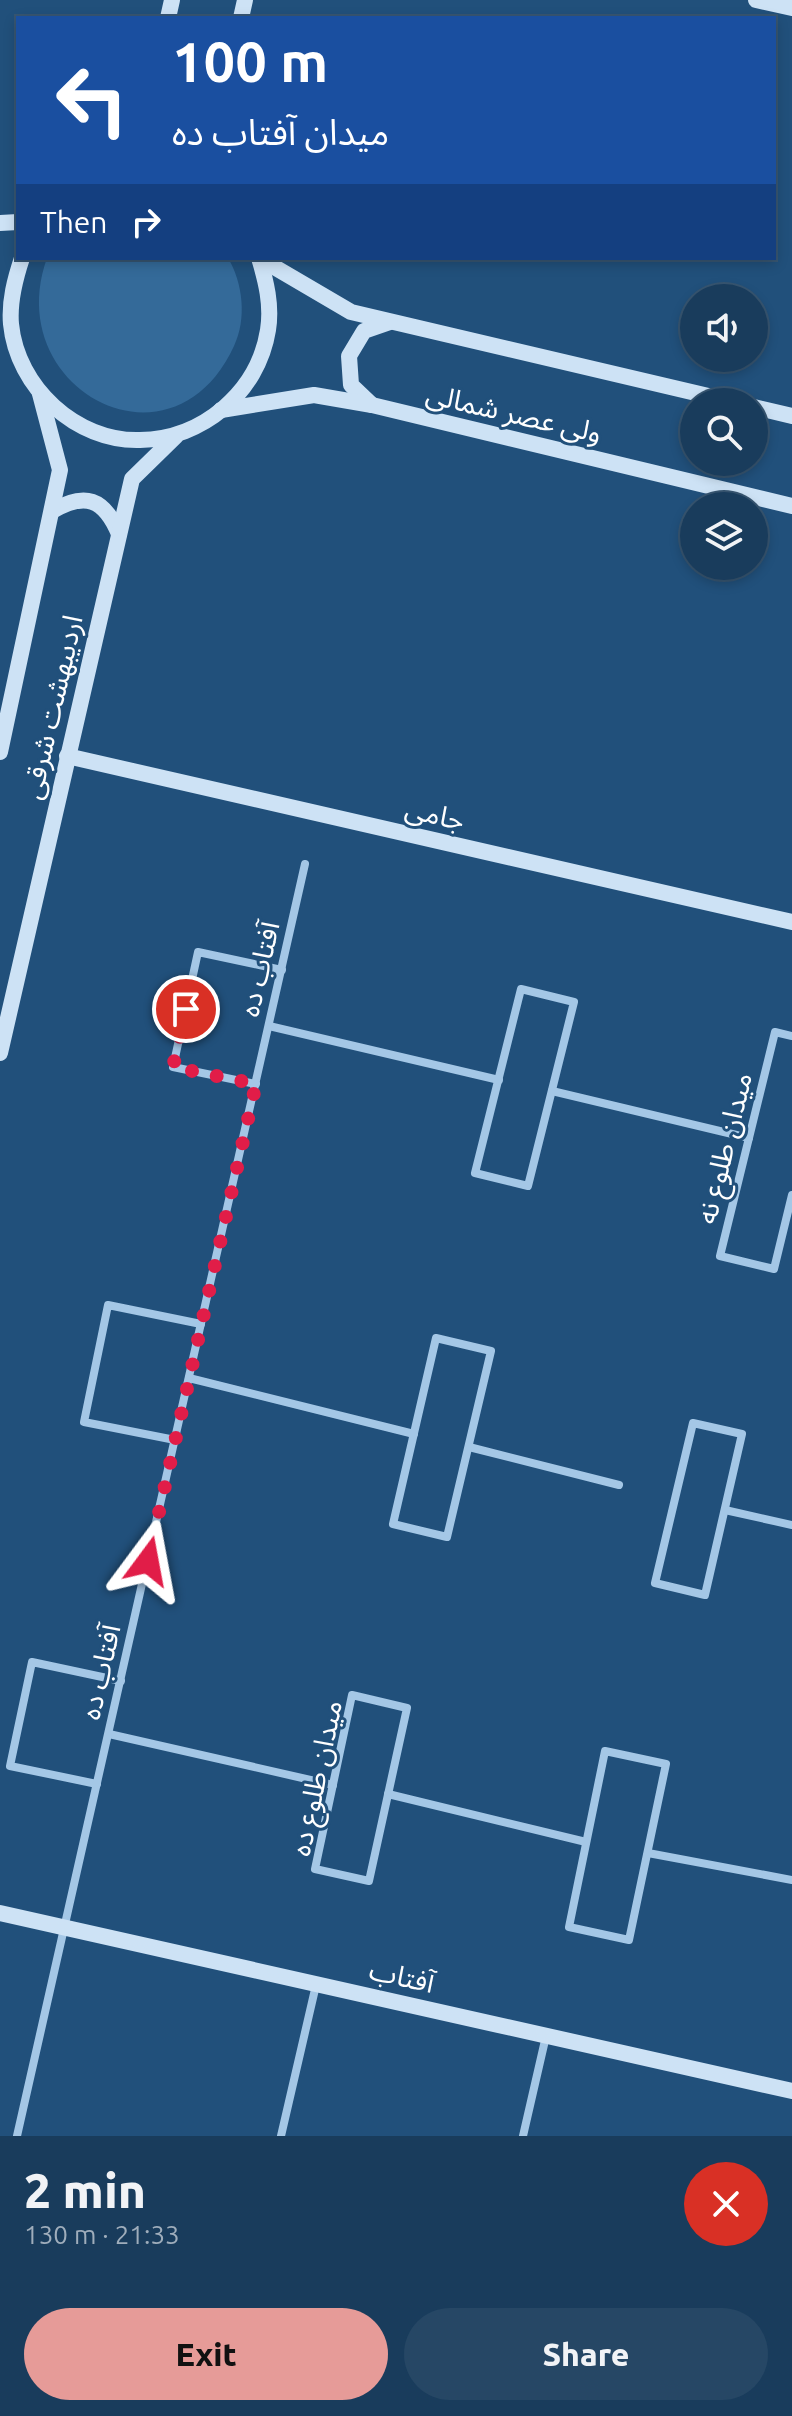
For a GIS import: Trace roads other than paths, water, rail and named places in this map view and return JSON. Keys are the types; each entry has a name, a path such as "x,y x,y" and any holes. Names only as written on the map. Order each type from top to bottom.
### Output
{"main road":[{"path":"756,0 792,8"},
{"path":"21,260 13,285 8,339 39,393 67,418 101,435 138,441 176,436 210,420 239,395 258,365 268,330 269,294 260,260"},
{"path":"262,260 351,312 680,389"},
{"path":"372,405 351,385 349,356 364,331 392,322"},
{"name":"اردیبهشت شرقی","path":"1,744 60,470 39,393"},
{"name":"ولی عصر شمالی","path":"221,410 314,395 372,405 792,506"},
{"path":"768,410 792,416"},
{"name":"اردیبهشت شرقی","path":"0,1053 132,479 176,436"},
{"path":"52,511 71,500 93,501 111,514 119,534"},
{"name":"جامی","path":"67,756 792,922"},
{"name":"آفتاب","path":"0,1913 792,2091"}],"street":[{"name":"آفتاب ده","path":"17,2136 305,864"},
{"path":"256,1084 173,1067 198,952 282,970"},
{"path":"521,989 574,1002 552,1091 528,1186 475,1173 521,989"},
{"path":"269,1026 499,1080"},
{"name":"میدان طلوع نه","path":"792,1036 775,1032 720,1256 774,1269 792,1195"},
{"path":"552,1091 749,1138"},
{"path":"175,1440 84,1422 108,1305 201,1324"},
{"path":"436,1338 491,1351 469,1447 447,1537 393,1524 436,1338"},
{"path":"189,1378 414,1434"},
{"path":"693,1423 742,1434 725,1510 705,1595 655,1583 693,1423"},
{"path":"469,1447 619,1485"},
{"path":"725,1510 792,1525"},
{"path":"97,1784 10,1766 32,1662 121,1681"},
{"name":"میدان طلوع ده","path":"352,1695 407,1708 388,1794 369,1881 315,1869 352,1695"},
{"path":"109,1734 333,1785"},
{"path":"605,1751 666,1764 648,1853 629,1940 569,1927 605,1751"},
{"path":"388,1794 586,1842"},
{"path":"648,1853 792,1880"},
{"path":"281,2136 316,1984"},
{"path":"523,2136 546,2035"}]}
